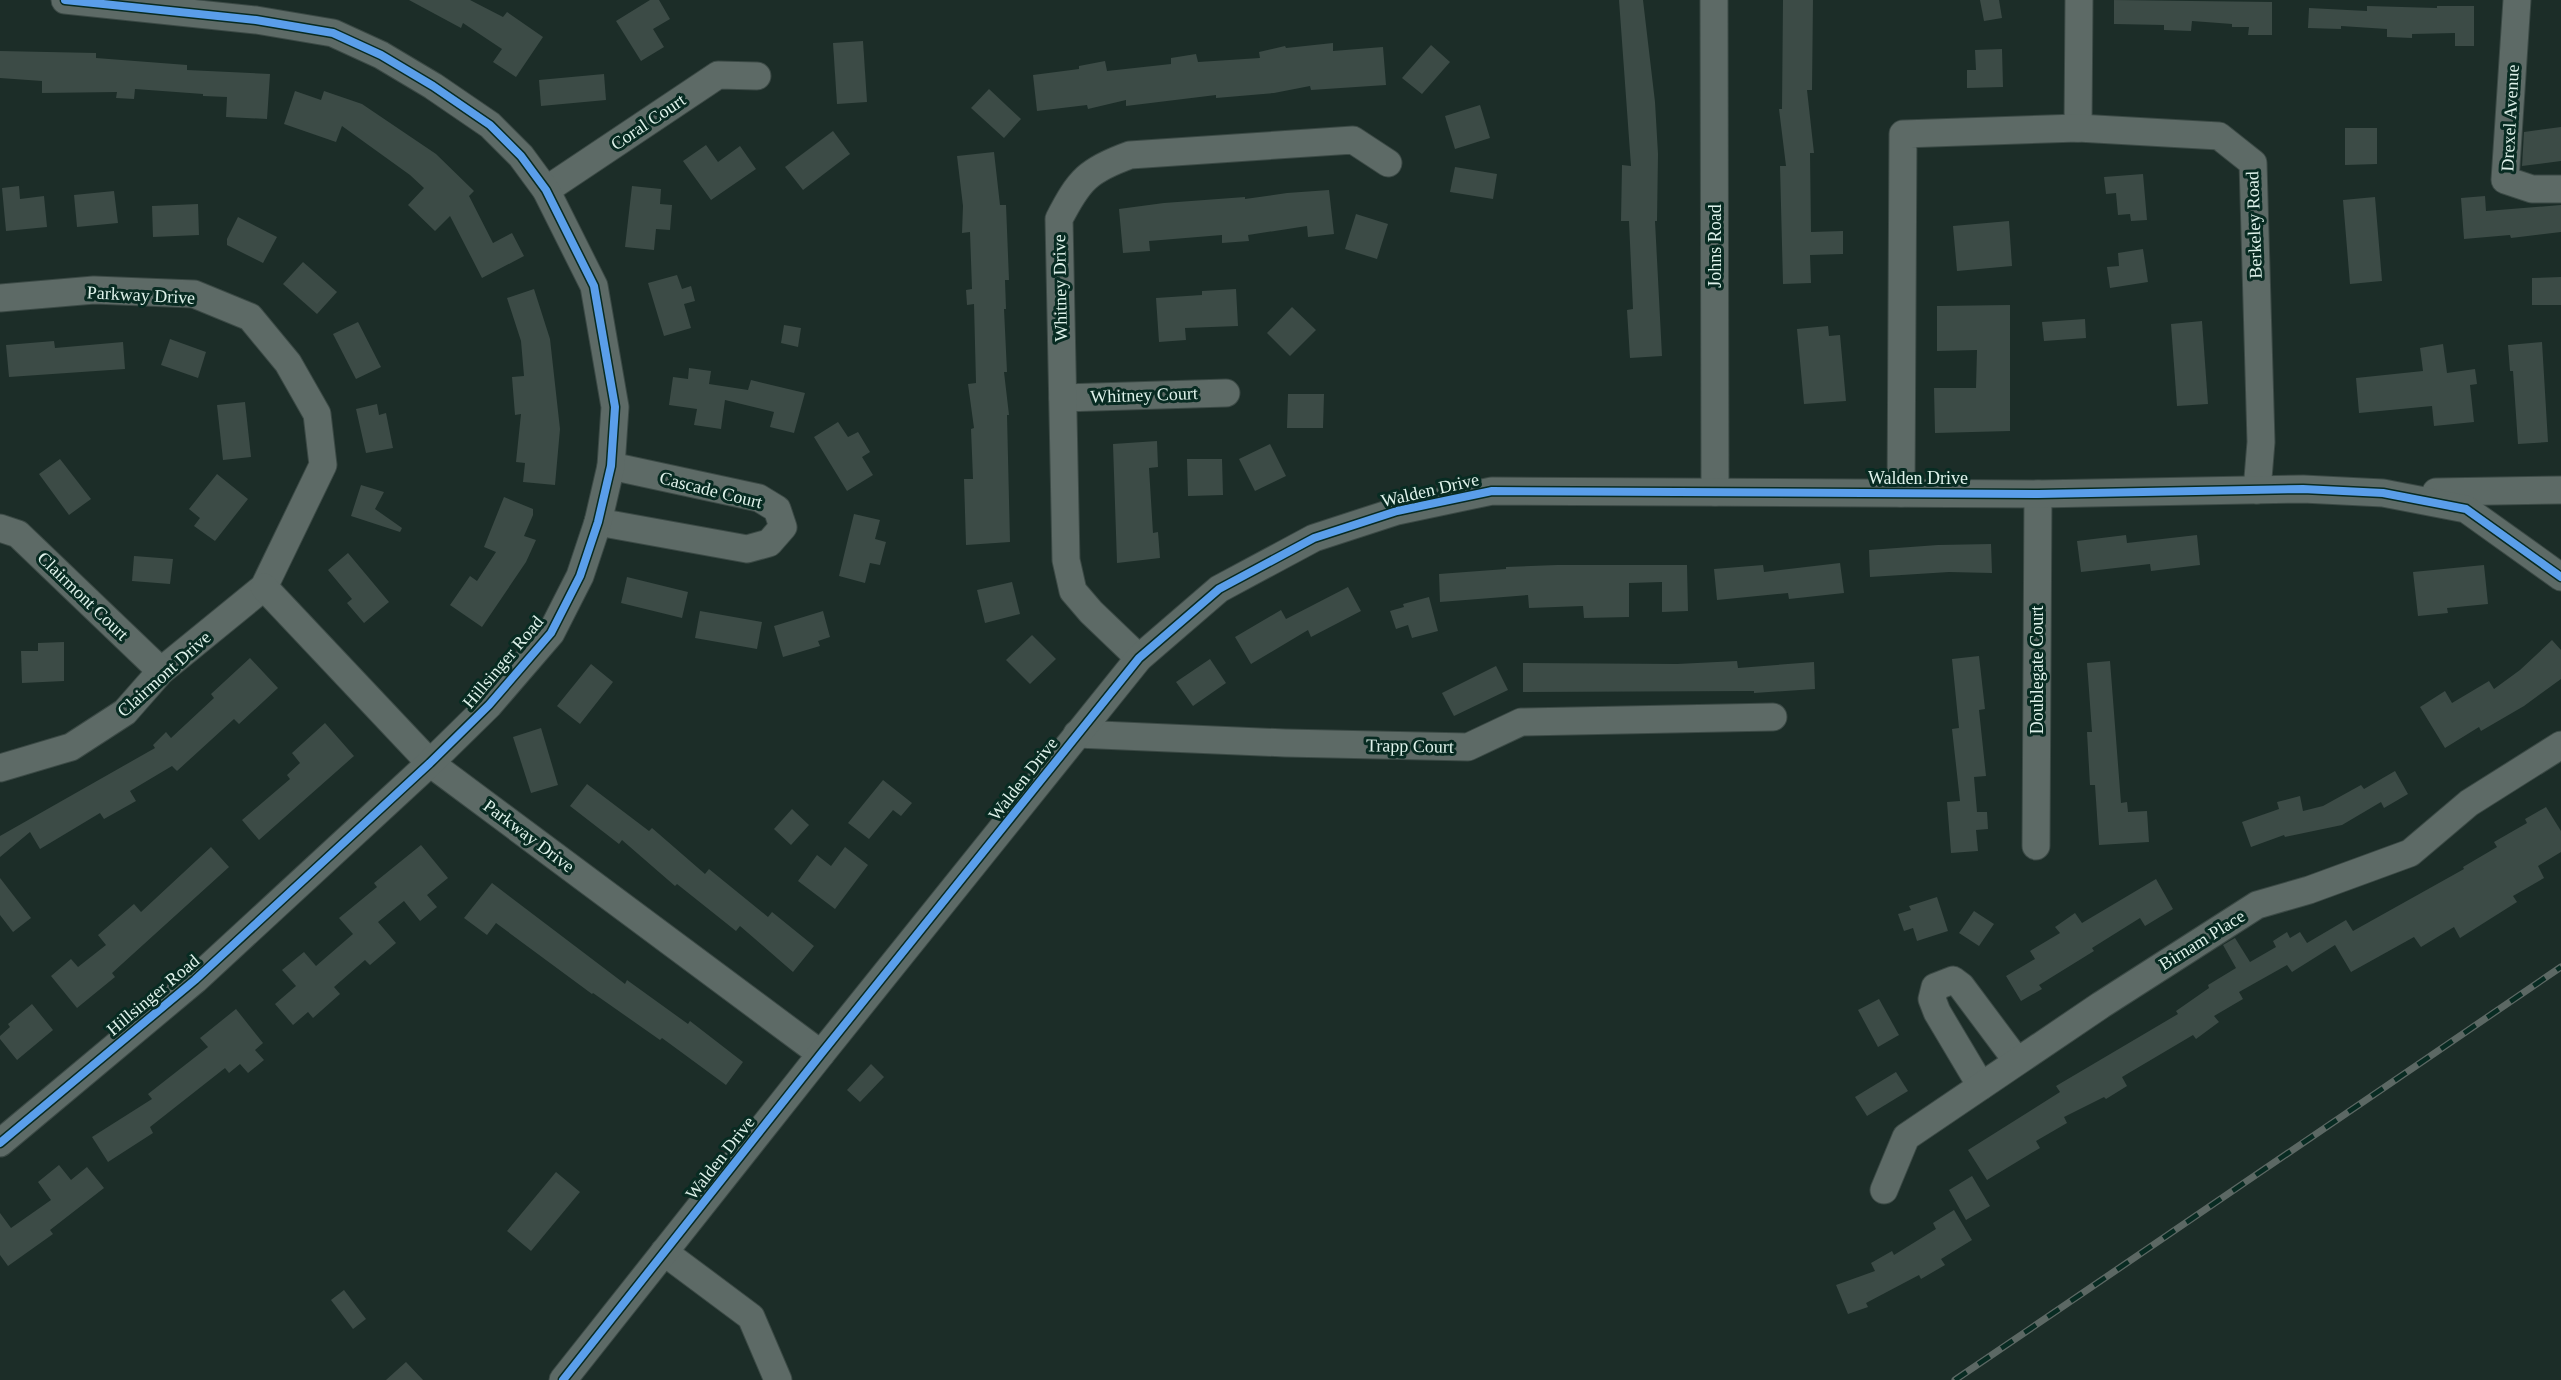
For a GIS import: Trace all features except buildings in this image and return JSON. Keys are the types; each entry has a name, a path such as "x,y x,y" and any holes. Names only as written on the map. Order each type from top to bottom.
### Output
{"street":[{"name":"Hillsinger Road","path":"0,1143 195,980 489,705 551,633 580,576 598,522 611,466 615,407 594,286 546,190 520,156 490,125 433,86 381,55 333,33 256,20 65,0"},
{"name":"Johns Road","path":"1714,0 1715,492"},
{"path":"1901,493 1903,134 2078,128 2079,0"},
{"name":"Drexel Avenue","path":"2517,0 2505,180 2532,189 2561,189"},
{"name":"Coral Court","path":"546,190 718,75 757,76"},
{"name":"Berkeley Road","path":"2078,128 2219,136 2253,163 2261,442 2258,490"},
{"name":"Whitney Drive","path":"1139,658 1091,612 1073,591 1066,560 1059,219 1075,188 1102,165 1130,155 1353,140 1388,163"},
{"name":"Parkway Drive","path":"0,298 94,290 194,294 249,317 288,363 317,414 323,465 291,534"},
{"name":"Whitney Court","path":"1063,398 1226,393"},
{"name":"Cascade Court","path":"598,522 747,549 770,543 783,527 777,509 759,498 611,466"},
{"name":"Walden Drive","path":"563,1380 1139,658 1218,590 1314,538 1397,511 1492,491 2038,494 2303,489 2383,493 2561,490"},
{"name":"Walden Drive","path":"2383,493 2466,509 2561,577"},
{"name":"Doublegate Court","path":"2036,846 2038,494"},
{"name":"Clairmont Court","path":"0,528 18,534 162,671"},
{"name":"Clairmont Drive","path":"0,768 71,747 125,712 162,671 264,587 291,534"},
{"name":"Parkway Drive","path":"264,587 430,762 821,1054"},
{"name":"Trapp Court","path":"1077,734 1285,743 1468,747 1521,722 1773,717"},
{"name":"Birnam Place","path":"1884,1190 1906,1137 2202,938 2257,905 2309,890 2410,853 2469,803 2561,745"},
{"path":"1981,1086 1937,1012 1932,999 1935,987 1953,980 1961,986 2017,1061"},
{"path":"664,1252 751,1317 778,1380"}],"railway":[{"path":"1955,1380 2561,967"}],"cycle path":[{"path":"0,1143 195,980 430,763 489,705 551,633 580,576 598,522 611,466 615,407 594,286 546,190 521,156 490,125 433,86 381,55 333,33 256,20 65,0"},
{"path":"563,1380 1139,658 1219,589 1314,538 1397,511 1492,491 2038,494 2303,489 2383,493 2466,509 2561,577"}]}
